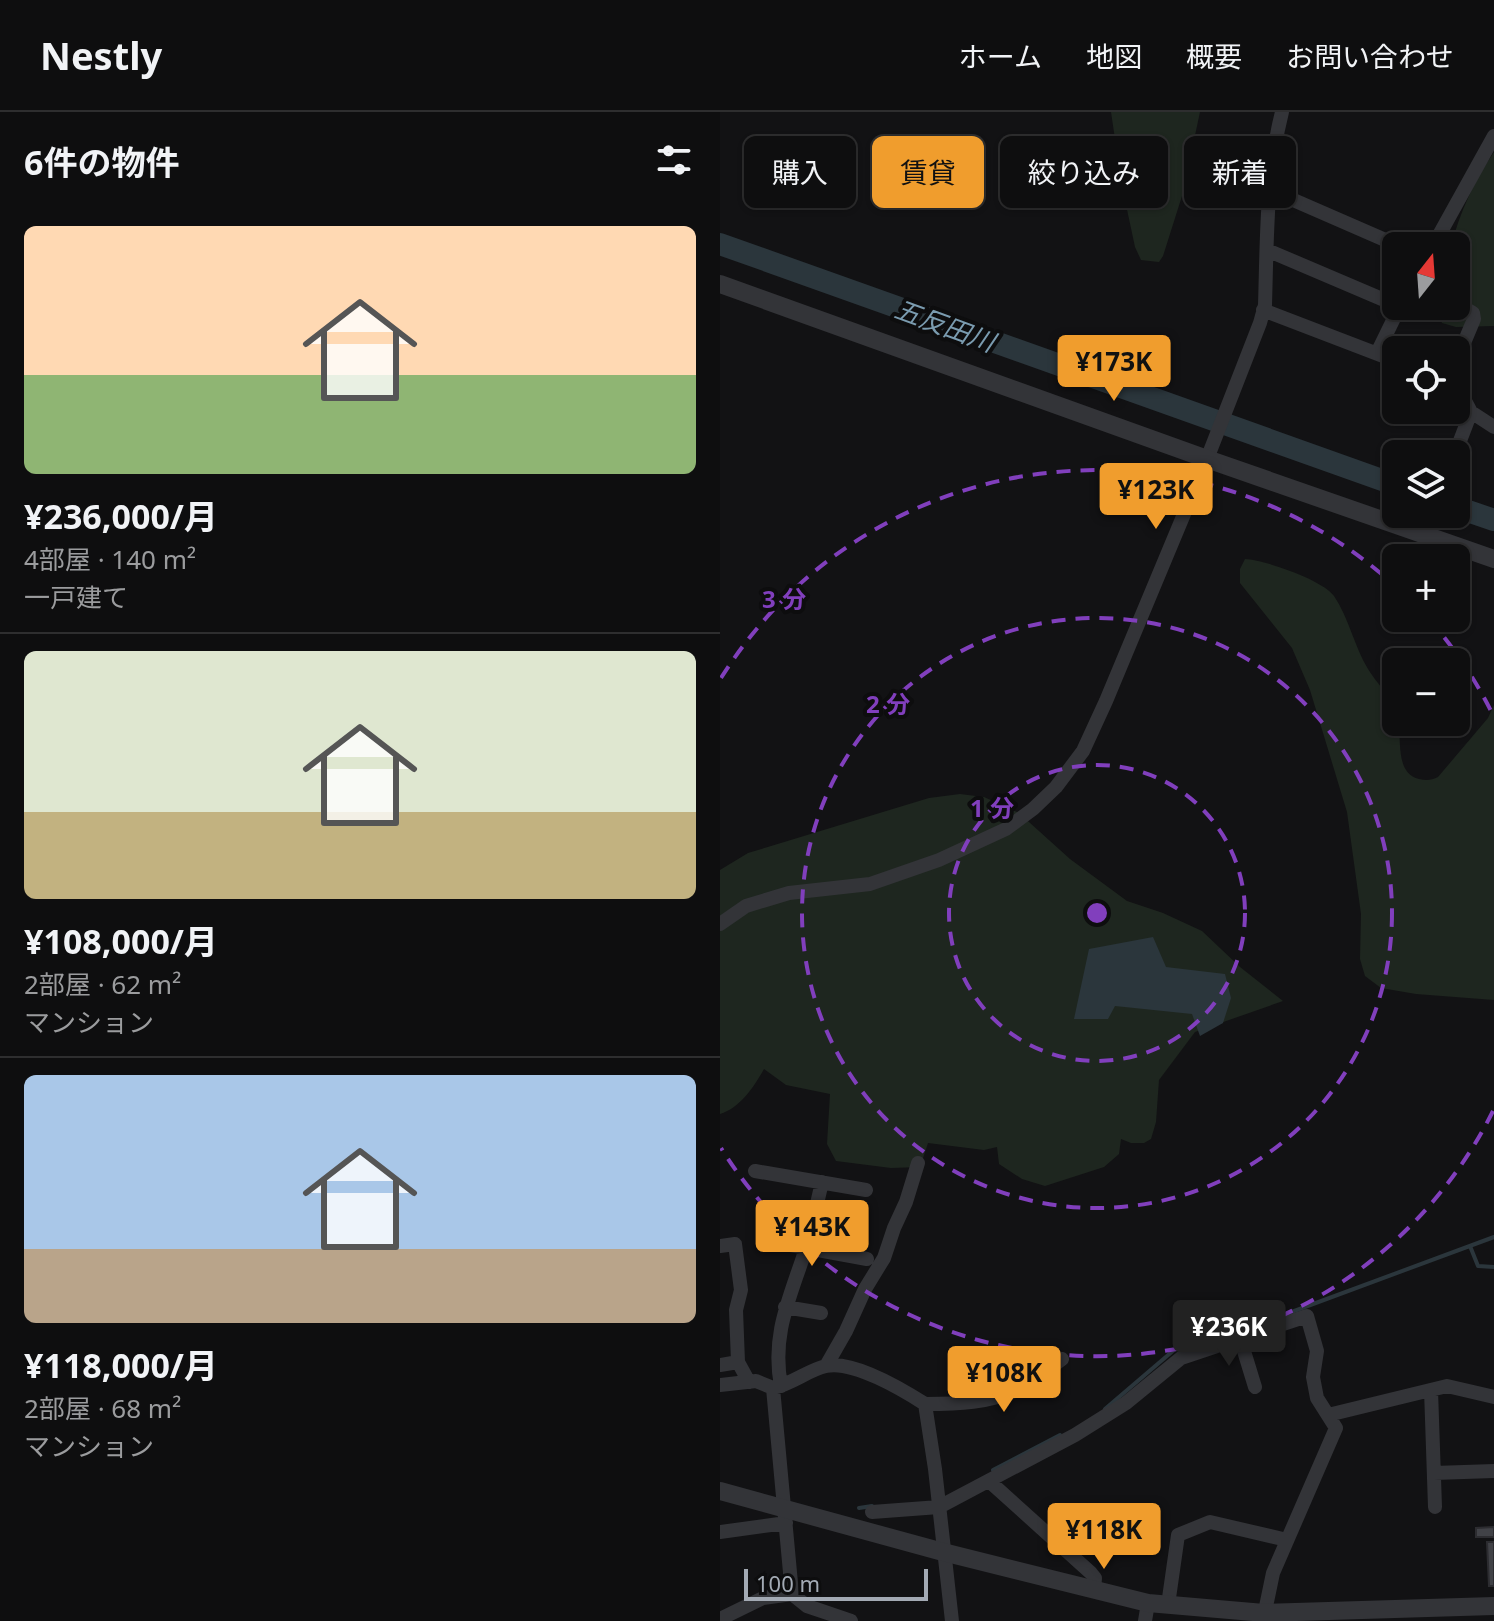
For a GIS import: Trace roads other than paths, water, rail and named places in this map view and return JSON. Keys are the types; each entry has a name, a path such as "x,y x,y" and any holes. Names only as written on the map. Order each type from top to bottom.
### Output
{"street":[{"path":"1276,136 1282,112"},
{"path":"1441,232 1494,136"},
{"path":"1296,201 1382,239"},
{"path":"720,924 746,906 789,893 870,884 939,860 1006,829 1056,787 1083,751 1106,701 1254,341 1263,310 1268,208"},
{"path":"1267,250 1382,299"},
{"path":"720,284 1494,559"},
{"path":"1263,310 1382,355"},
{"path":"1467,336 1474,319 1470,311"},
{"path":"1377,353 1392,320"},
{"path":"1460,440 1471,412 1494,427"},
{"path":"1423,534 1425,528"},
{"path":"826,1366 884,1258 918,1163"},
{"path":"755,1171 866,1190"},
{"path":"792,1594 777,1387 780,1333 822,1182"},
{"path":"763,1240 867,1259"},
{"path":"720,1246 735,1244 741,1290 736,1310 738,1362 749,1382"},
{"path":"720,1302 738,1301"},
{"path":"785,1307 821,1313"},
{"path":"872,1512 938,1501 989,1481 1075,1435 1126,1403 1181,1358 1307,1316 1317,1351 1313,1377 1317,1398 1336,1428 1273,1573 1263,1617"},
{"path":"1240,1338 1255,1387"},
{"path":"720,1385 756,1381 777,1387 826,1366 848,1367 888,1383 925,1404 965,1404 1021,1388 1062,1359"},
{"path":"720,1365 738,1362"},
{"path":"1328,1415 1447,1386 1494,1397"},
{"path":"1431,1390 1435,1507"},
{"path":"925,1404 952,1621"},
{"path":"1434,1473 1494,1471"},
{"path":"989,1481 1091,1573 1095,1578 1094,1590"},
{"path":"720,1491 786,1516 1094,1590 1147,1612 1168,1605 1263,1617 1494,1606"},
{"path":"720,1532 786,1516"},
{"path":"1168,1605 1178,1535 1210,1522 1287,1540"},
{"path":"720,1619 763,1598 792,1594 807,1606 851,1621"},
{"path":"802,1621 807,1606"}],"waterway":[{"name":"五反田川","path":"720,244 1382,480"},
{"name":"五反田川","path":"1470,512 1494,520"},
{"path":"1105,1409 1174,1350 1278,1317 1494,1237"},
{"path":"1470,1246 1478,1266 1494,1267"},
{"path":"993,1470 1060,1435"},
{"path":"859,1508 872,1506"}]}
